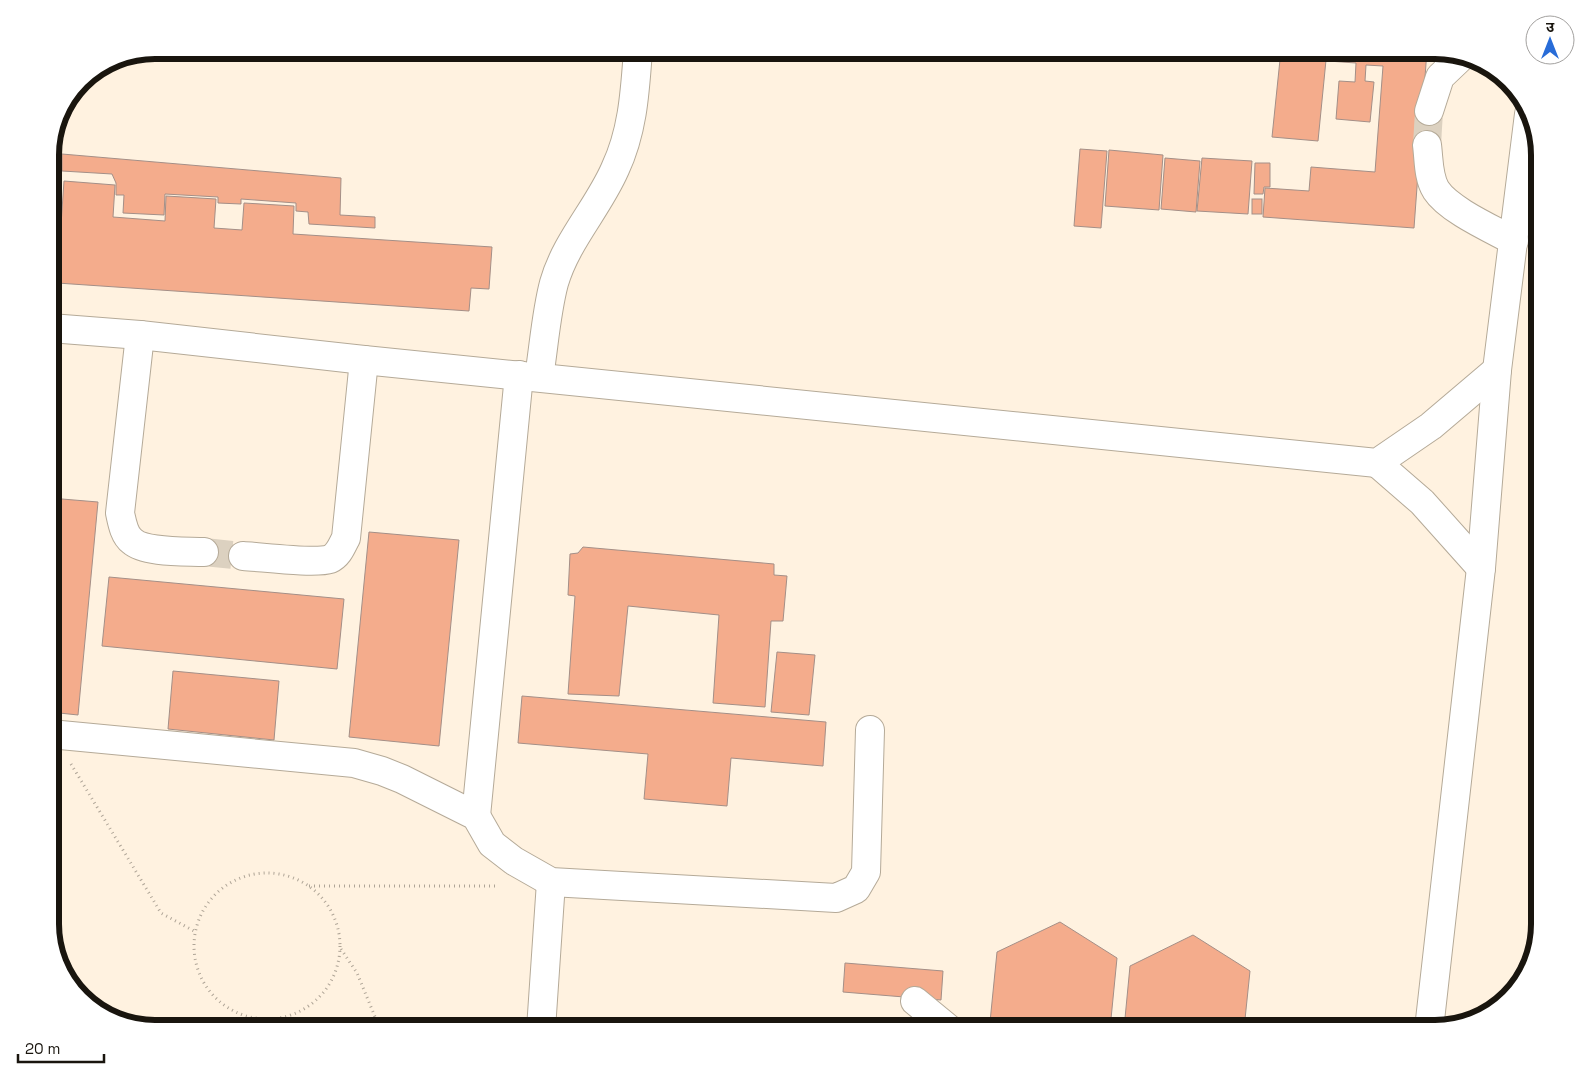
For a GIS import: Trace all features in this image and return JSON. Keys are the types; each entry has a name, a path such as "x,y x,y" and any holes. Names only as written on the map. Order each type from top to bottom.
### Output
{"street":[{"path":"476,816 529,376 554,283 565,256 615,170 627,140 634,107 637,59"},
{"path":"1429,112 1440,77 1456,62"},
{"path":"1430,1020 1481,568 1497,370 1527,128"},
{"path":"1427,145 1430,173 1436,191 1458,211 1514,240"},
{"path":"59,330 140,335 364,360 1377,463 1422,502 1481,568"},
{"path":"140,335 120,513 123,527 131,541 144,548 204,552"},
{"path":"243,556 318,561 331,558 339,551 346,538 364,360"},
{"path":"1377,463 1431,426 1497,370"},
{"path":"59,735 354,762 402,779 476,816 492,844 514,861 551,882 836,898 856,889 866,872 870,730"},
{"path":"542,1020 551,882"},
{"path":"916,1001 938,1020"}],"path":[{"path":"59,745 161,913 194,931"},
{"path":"275,873 293,877 308,886 322,898 332,913 338,930 340,949 338,966 330,983 319,998 291,1016 258,1019 226,1007 213,996 203,983 196,966 193,949 194,931 210,899 224,887 239,878 257,874 275,873"},
{"path":"308,886 500,886"},
{"path":"340,949 358,973 376,1020"}],"building":[{"path":"1280,59 1326,59 1318,141 1272,137"},
{"path":"1328,59 1426,59 1414,228 1263,217 1265,188 1309,191 1311,167 1375,172 1383,66 1366,65 1365,81 1374,82 1370,122 1336,119 1339,81 1355,82 1356,63 1328,61"},
{"path":"1080,149 1107,151 1101,228 1074,226"},
{"path":"1109,150 1163,155 1159,210 1105,206"},
{"path":"62,154 341,178 340,215 375,217 375,228 309,224 308,212 296,211 296,203 241,199 241,204 218,203 218,197 165,194 164,215 123,213 124,195 116,195 116,183 112,174 62,171"},
{"path":"1165,158 1200,161 1196,212 1161,209"},
{"path":"1202,158 1252,161 1248,214 1197,211"},
{"path":"1255,163 1270,163 1270,187 1264,187 1263,194 1254,194"},
{"path":"64,181 115,185 113,217 165,221 166,196 216,199 214,228 242,230 244,203 294,206 293,234 492,247 489,289 471,288 469,311 59,283"},
{"path":"1252,199 1262,199 1262,214 1252,214"},
{"path":"59,499 98,502 78,715 59,713"},
{"path":"369,532 459,540 439,746 349,737"},
{"path":"583,547 774,564 774,575 787,576 783,621 771,621 765,707 713,703 719,615 628,606 619,696 568,694 575,596 568,595 570,554 578,553"},
{"path":"109,577 344,599 337,669 102,646"},
{"path":"777,652 815,655 809,715 771,712"},
{"path":"173,671 279,681 274,740 168,729"},
{"path":"522,696 826,722 823,766 731,758 727,806 644,799 648,754 518,743"},
{"path":"1060,922 1117,958 1111,1020 990,1020 997,952"},
{"path":"1193,935 1250,971 1245,1020 1125,1020 1130,966"},
{"path":"845,963 943,971 941,1000 843,992"}],"tunnel":[{"path":"1427,145 1429,111"},
{"path":"204,552 243,556"}]}
